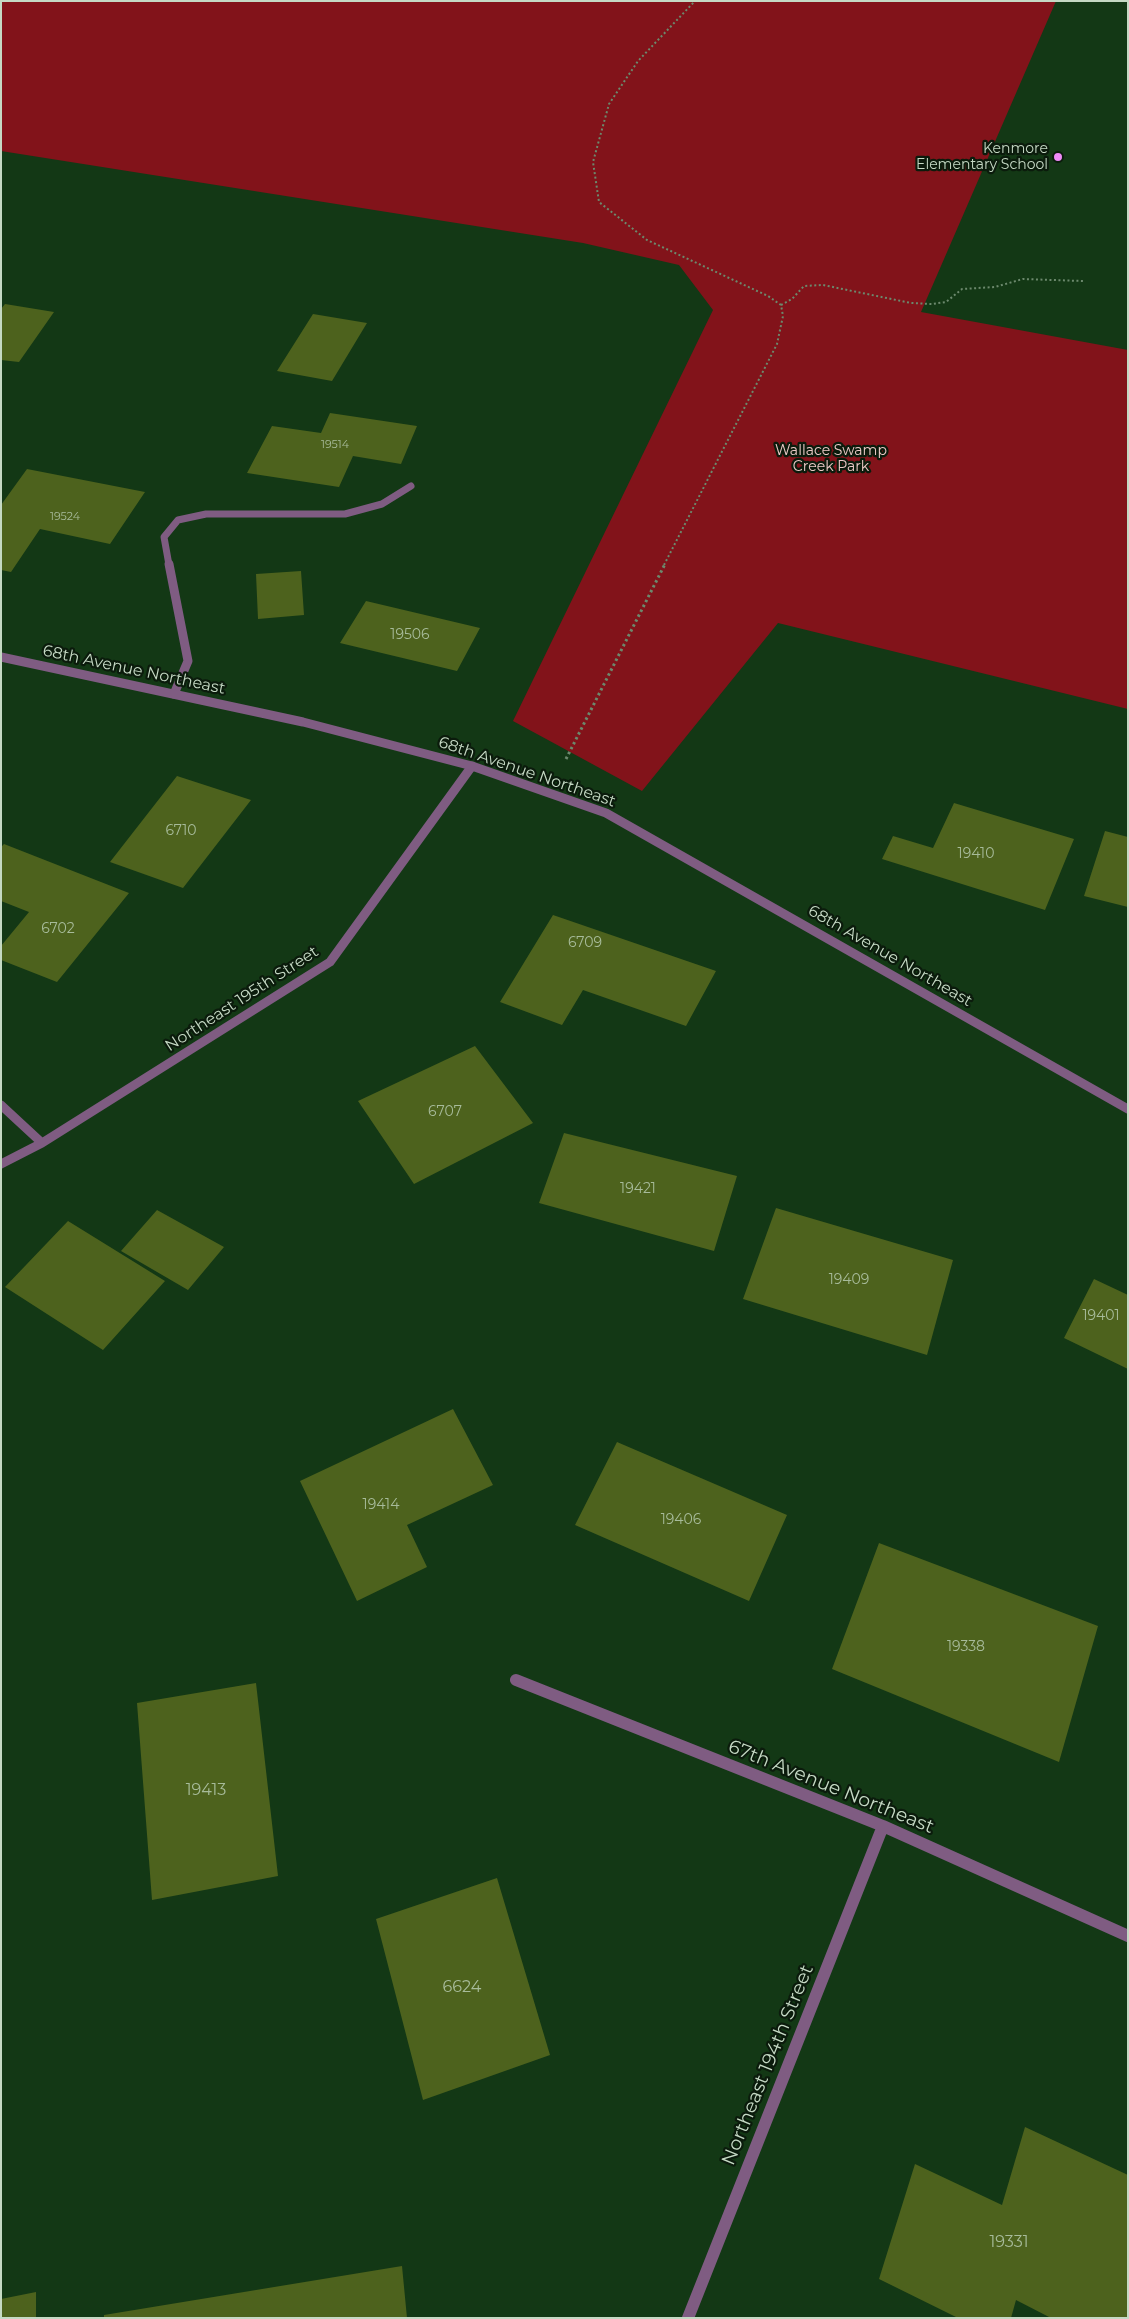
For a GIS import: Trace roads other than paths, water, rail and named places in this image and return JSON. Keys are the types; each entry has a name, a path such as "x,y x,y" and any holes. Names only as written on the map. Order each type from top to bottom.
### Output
{"street":[{"path":"174,694 188,661 164,537 178,520 206,514 345,514 382,504 412,486"},
{"name":"68th Avenue Northeast","path":"1,657 304,722 472,766 606,813 1128,1109"},
{"name":"Northeast 195th Street","path":"1,1164 42,1142 330,962 472,766"},
{"path":"1,1105 42,1142"},
{"name":"67th Avenue Northeast","path":"516,1680 882,1826 1128,1936"},
{"name":"Northeast 194th Street","path":"688,2318 882,1826"}],"place":[{"name":"Kenmore Elementary School","path":"1058,157"}],"park label":[{"name":"Wallace Swamp Creek Park","path":"831,460"}]}
